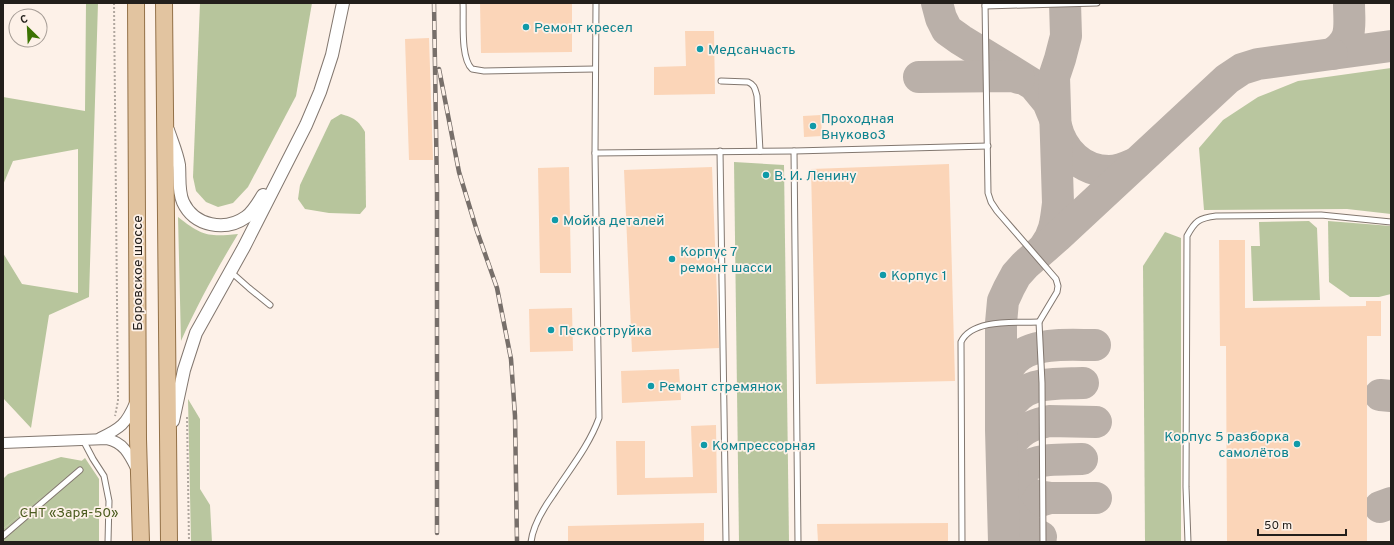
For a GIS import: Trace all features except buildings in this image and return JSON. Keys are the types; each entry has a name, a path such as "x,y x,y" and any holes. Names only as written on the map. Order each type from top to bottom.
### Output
{"main road":[{"name":"Боровское шоссе","path":"136,3 138,396 141,542"},
{"name":"Боровское шоссе","path":"164,3 169,542"}],"street":[{"path":"168,445 189,353 199,329 306,126 320,92 332,55 343,3"},
{"path":"165,120 178,160 182,200 189,211 201,221 212,225 226,225 237,222 247,216 284,167"},
{"path":"100,438 115,431 128,419 138,396"},
{"path":"3,443 100,438 114,440 121,444 131,458 139,476"}],"lane":[{"path":"463,3 464,50 467,62 472,69 484,71 595,70"},
{"path":"531,542 531,536 540,515 593,433 599,418 595,154 596,3"},
{"path":"1044,542 1042,383 1039,322 1054,299 1058,286 1056,278 997,211 991,202 988,193 986,4 1097,3"},
{"path":"721,81 748,82 755,87 757,96 760,151"},
{"path":"595,154 988,146"},
{"path":"720,151 726,542"},
{"path":"794,151 798,542"},
{"path":"1188,542 1186,487 1187,236 1192,227 1204,218 1216,216 1321,215 1391,222"},
{"path":"230,271 270,305"},
{"path":"962,542 961,342 964,335 977,327 1001,323 1039,322"},
{"path":"82,439 104,476 109,501 108,542"},
{"path":"3,536 80,470"}],"path":[{"path":"114,3 118,401 115,419"},
{"path":"186,413 189,542"}],"green space":[{"path":"86,3 98,3 89,297 49,315 31,428 3,398 3,253 22,284 78,293 78,149 13,161 3,185 3,97 85,111"},
{"path":"200,3 312,3 296,96 248,187 233,203 218,207 206,202 196,191 193,177"},
{"path":"1391,68 1391,214 1347,209 1204,210 1199,148 1223,120 1258,97 1298,81"},
{"path":"341,114 355,120 365,132 366,207 360,214 329,213 305,209 298,199 300,185 331,120"},
{"path":"734,162 784,165 789,542 739,542"},
{"path":"178,217 193,228 206,234 238,234 208,286 181,341"},
{"path":"1309,221 1317,228 1320,300 1253,301 1251,246 1260,246 1259,222"},
{"path":"1328,221 1391,226 1391,294 1379,297 1350,297 1329,282"},
{"path":"1165,232 1181,238 1181,542 1145,542 1143,266"},
{"path":"188,399 200,419 200,489 210,505 212,542 191,542"},
{"path":"61,457 83,461 3,529 3,479 8,474"},
{"name":"СНТ «Заря-50»","path":"85,458 99,479 99,542 3,542 3,529"}],"taxiway":[{"path":"937,3 941,18 947,30 1034,85 1048,102 1055,119"},
{"path":"1044,248 1053,232 1058,203 1054,77 1066,36 1065,3"},
{"path":"1349,3 1349,32 1344,43 1332,54 1391,46"},
{"path":"1004,542 1001,430 1001,323 1003,301 1016,275 1025,265 1227,79 1242,69 1258,64 1332,54"},
{"path":"919,77 1013,76 1019,78"},
{"path":"1056,126 1063,144 1068,151 1075,158 1090,167 1099,170 1113,171 1136,163"},
{"path":"1001,389 1006,373 1014,361 1024,353 1036,348 1050,346 1095,345"},
{"path":"1002,428 1007,410 1014,400 1022,393 1050,384 1083,383"},
{"path":"1380,395 1391,396"},
{"path":"1050,498 1028,493 1015,481 1002,460 1010,444 1025,429 1040,423 1049,421 1096,422"},
{"path":"1041,537 1028,530 1018,522 1007,507 1003,500 1009,486 1016,475 1024,468 1034,463 1055,460 1082,459"},
{"path":"1030,504 1050,498 1096,498"},
{"path":"1380,507 1391,503"}],"railway":[{"path":"434,3 437,191 437,533"},
{"path":"439,69 459,172 477,231 497,288 511,359 515,416 517,542"}],"place":[{"name":"Ремонт кресел","path":"526,27"},
{"name":"Медсанчасть","path":"700,49"},
{"name":"Проходная Внуково3","path":"813,126"},
{"name":"В. И. Ленину","path":"766,175"},
{"name":"Мойка деталей","path":"555,220"},
{"name":"Корпус 7 ремонт шасси","path":"672,259"},
{"name":"Корпус 1","path":"883,275"},
{"name":"Пескоструйка","path":"551,330"},
{"name":"Ремонт стремянок","path":"651,386"},
{"name":"Корпус 5 разборка самолётов","path":"1297,444"},
{"name":"Компрессорная","path":"704,445"}]}
